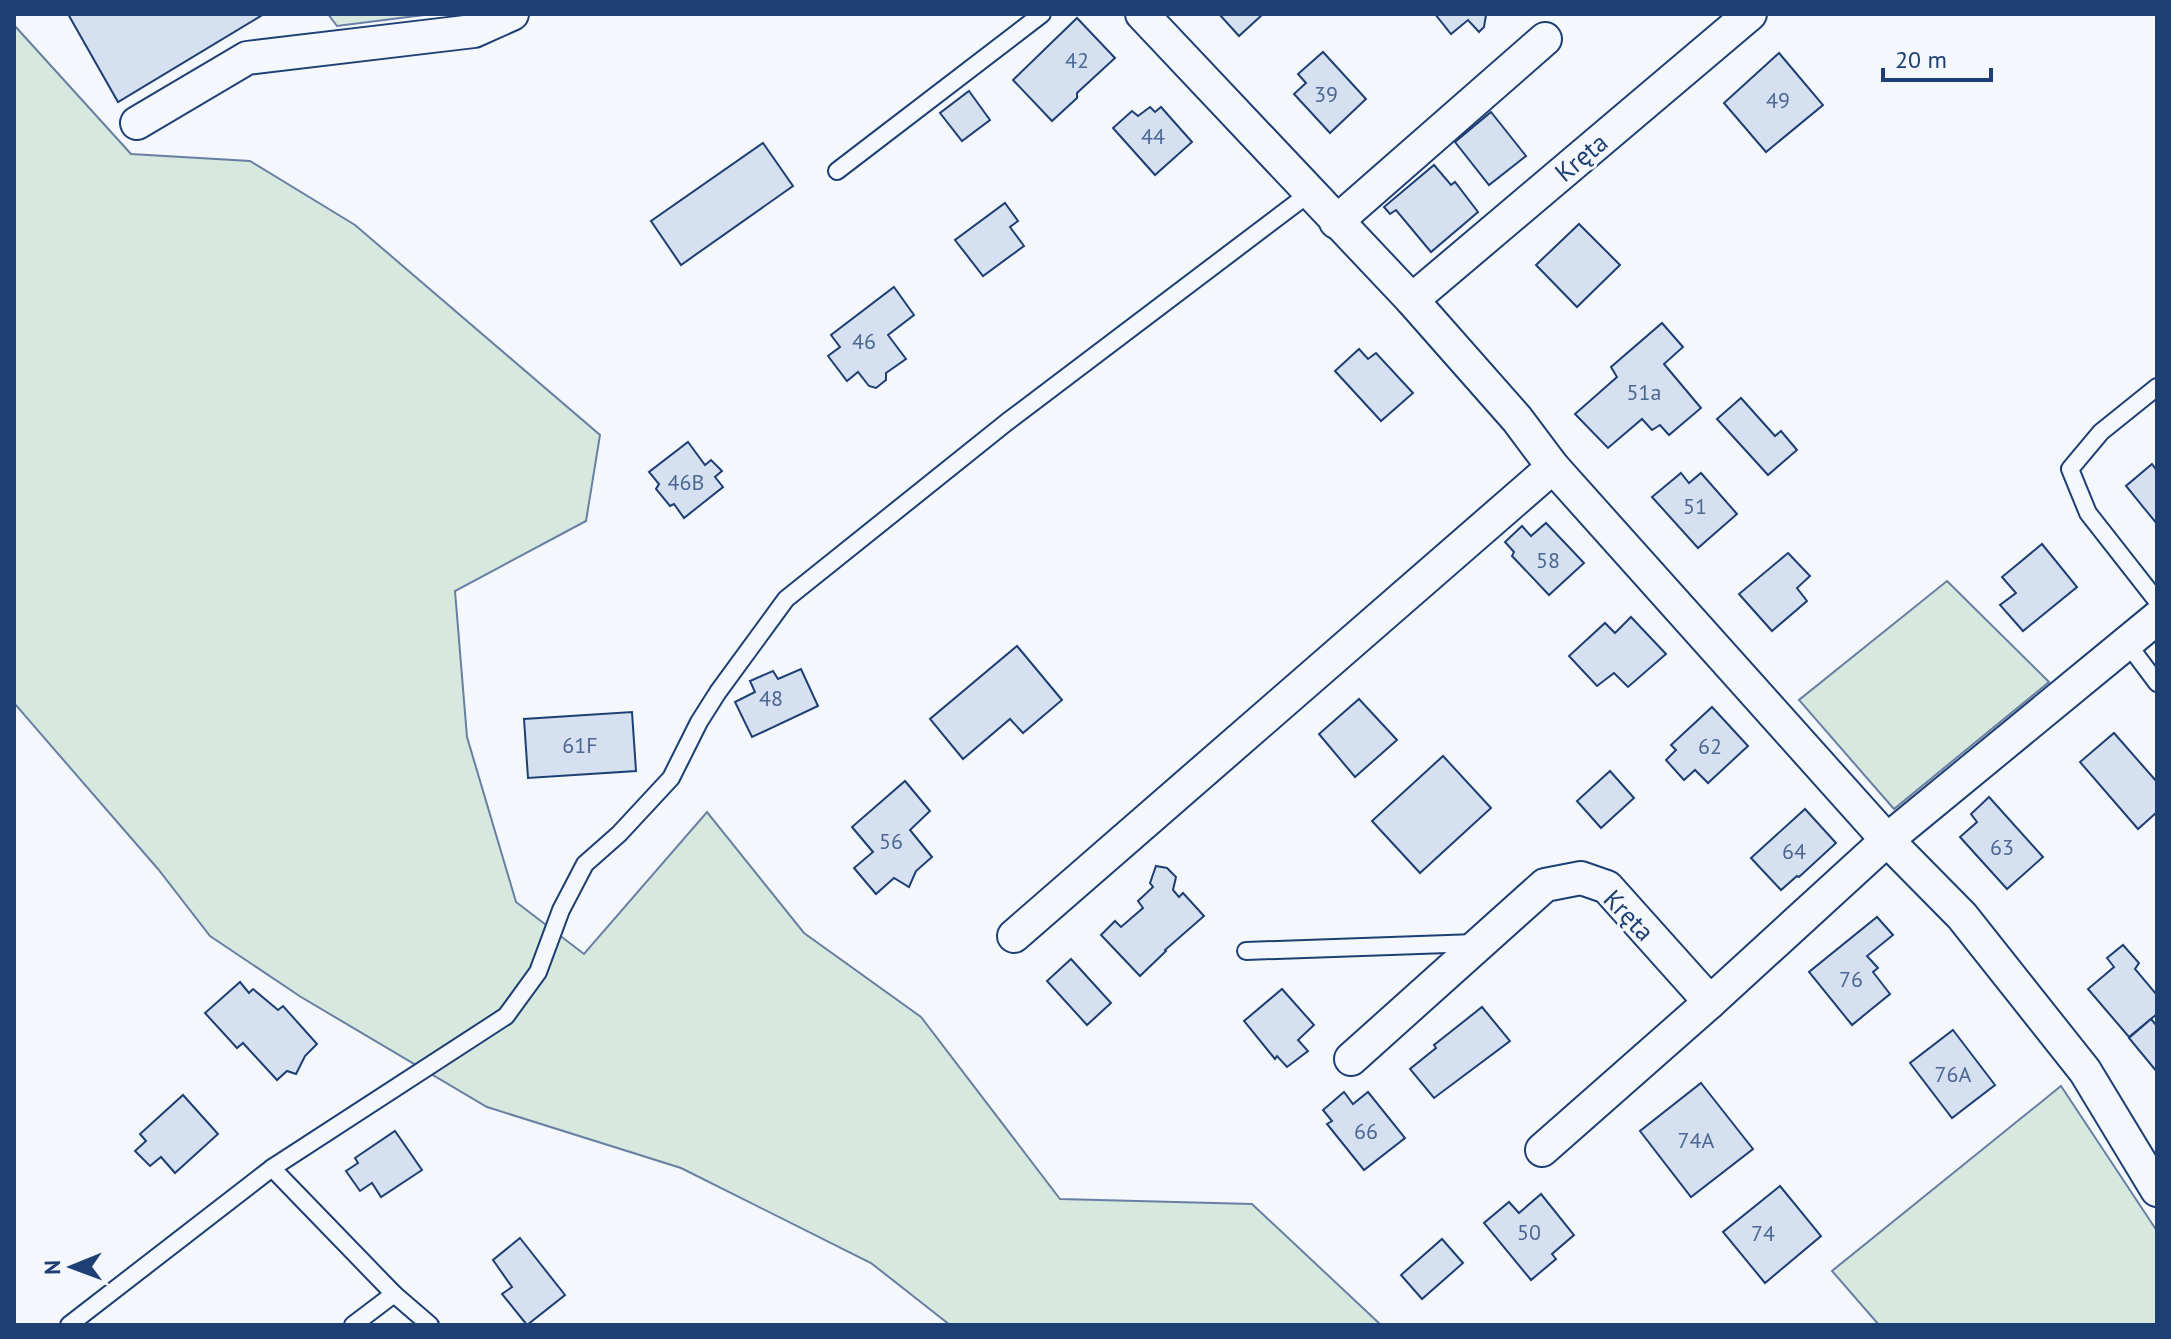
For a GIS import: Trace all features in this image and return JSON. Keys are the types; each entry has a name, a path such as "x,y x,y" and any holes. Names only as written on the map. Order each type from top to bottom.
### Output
{"street":[{"path":"137,123 247,58 474,31 512,14"},
{"path":"1142,14 1412,300 1517,419 1553,467 1887,840 1962,916 2085,1071 2157,1190"},
{"name":"Kręta","path":"1412,300 1750,14"},
{"path":"1336,222 1545,39"},
{"path":"1014,936 1553,467"},
{"path":"1542,1150 1887,840 2157,618"},
{"name":"Kręta","path":"1351,1059 1545,885 1581,878 1607,887 1710,1002"}],"lane":[{"path":"837,171 1042,14"},
{"path":"69,1325 272,1168 506,1016 538,972 561,910 585,864 619,834 671,778 718,692 786,599 1007,422 1311,192"},
{"path":"2157,387 2101,432 2070,469 2088,513 2157,601"},
{"path":"2127,643 2157,683"},
{"path":"1246,951 1481,943"},
{"path":"272,1168 394,1294 430,1325"},
{"path":"353,1325 394,1294"}],"shaded area":[{"path":"328,14 432,14 337,26"},
{"path":"14,25 131,154 250,161 355,225 600,435 586,521 455,591 467,737 516,902 584,954 707,812 804,933 921,1017 1060,1199 1252,1204 1381,1325 950,1325 871,1263 681,1168 487,1107 301,997 210,936 158,869 14,703"},
{"path":"1947,581 2049,682 1894,809 1799,700"},
{"path":"2061,1086 2157,1231 2157,1325 1879,1325 1832,1271"}],"building":[{"path":"68,14 264,14 118,102"},
{"path":"1219,14 1263,14 1239,36"},
{"path":"1435,14 1488,14 1479,32 1468,20 1451,34"},
{"path":"1077,18 1115,58 1052,121 1013,80"},
{"path":"1323,52 1366,99 1330,133 1294,94 1306,83 1298,74"},
{"path":"1779,53 1823,105 1766,152 1724,103"},
{"path":"969,91 990,120 962,141 940,113"},
{"path":"1150,107 1155,112 1161,107 1192,142 1155,175 1113,128 1132,111 1138,116"},
{"path":"1491,112 1526,156 1489,185 1455,142"},
{"path":"763,143 793,186 681,265 651,221"},
{"path":"1434,165 1451,185 1455,182 1478,212 1431,252 1396,210 1390,214 1384,207"},
{"path":"1005,203 1018,221 1010,227 1024,246 983,276 955,240"},
{"path":"1579,224 1620,265 1577,307 1536,265"},
{"path":"894,287 914,315 888,335 906,359 886,373 886,380 876,388 869,386 858,372 847,381 828,356 840,347 831,335"},
{"path":"1662,323 1683,347 1664,364 1701,408 1669,435 1660,425 1652,430 1642,419 1608,448 1575,414 1617,377 1611,367"},
{"path":"1359,349 1368,359 1376,353 1413,393 1381,421 1335,371"},
{"path":"1741,398 1775,436 1781,431 1797,450 1768,475 1717,419"},
{"path":"688,442 705,465 711,460 722,471 715,477 723,487 684,518 674,504 670,506 656,489 659,484 649,472"},
{"path":"2152,464 2157,471 2157,524 2126,486"},
{"path":"1681,473 1689,483 1701,473 1737,514 1698,548 1652,497"},
{"path":"1546,523 1584,563 1549,595 1512,556 1514,552 1505,542 1522,526 1531,536"},
{"path":"2042,544 2077,587 2023,631 2000,605 2016,593 2002,577"},
{"path":"1788,553 1810,576 1797,588 1807,601 1772,631 1739,594"},
{"path":"1631,617 1666,654 1628,687 1614,673 1597,686 1569,656 1605,623 1615,633"},
{"path":"1017,646 1062,700 1023,733 1010,719 963,759 930,719"},
{"path":"801,669 818,706 752,737 735,702 755,692 750,681 773,671 778,679"},
{"path":"1359,699 1397,740 1355,777 1319,734"},
{"path":"1712,707 1748,746 1708,783 1695,770 1684,780 1666,760 1676,750 1671,745"},
{"path":"632,712 636,771 528,778 524,719"},
{"path":"2114,733 2157,782 2157,812 2138,829 2080,762"},
{"path":"1443,756 1491,808 1420,873 1372,821"},
{"path":"1610,771 1634,798 1601,828 1577,801"},
{"path":"905,781 930,811 910,830 932,857 916,871 909,887 894,878 876,894 854,868 873,852 852,827"},
{"path":"1989,797 2043,857 2007,889 1960,837 1977,822 1971,814"},
{"path":"1805,809 1836,843 1781,890 1751,858"},
{"path":"1156,866 1167,868 1176,877 1173,890 1179,897 1183,893 1204,916 1140,976 1101,935 1115,921 1121,927 1143,908 1138,901 1153,887 1150,883"},
{"path":"1877,917 1893,935 1867,956 1878,968 1873,972 1890,994 1852,1025 1809,972"},
{"path":"2123,945 2139,963 2135,969 2157,995 2157,1014 2129,1037 2088,989 2114,967 2107,958"},
{"path":"1071,959 1111,1003 1087,1025 1047,981"},
{"path":"240,982 249,993 253,989 278,1010 283,1006 317,1044 305,1056 296,1074 287,1071 277,1080 243,1043 237,1048 205,1013"},
{"path":"1282,989 1314,1025 1298,1040 1308,1051 1287,1067 1277,1056 1275,1059 1244,1021"},
{"path":"1482,1007 1510,1041 1434,1098 1410,1069 1436,1048 1434,1045"},
{"path":"2151,1019 2157,1026 2157,1072 2129,1038"},
{"path":"1953,1030 1995,1085 1952,1118 1910,1063"},
{"path":"1701,1083 1753,1149 1691,1197 1640,1131"},
{"path":"1344,1092 1353,1104 1368,1092 1405,1138 1364,1170 1327,1124 1332,1121 1323,1110"},
{"path":"183,1095 218,1134 175,1173 161,1157 150,1166 135,1151 146,1141 140,1134"},
{"path":"395,1131 422,1170 381,1197 372,1183 360,1191 346,1171 358,1163 355,1158"},
{"path":"1780,1186 1821,1236 1765,1283 1723,1232"},
{"path":"1541,1194 1574,1235 1552,1254 1556,1259 1531,1280 1484,1223 1509,1202 1519,1213"},
{"path":"520,1238 565,1295 527,1325 502,1294 512,1287 493,1260"},
{"path":"1442,1239 1463,1263 1422,1299 1401,1275"}]}
